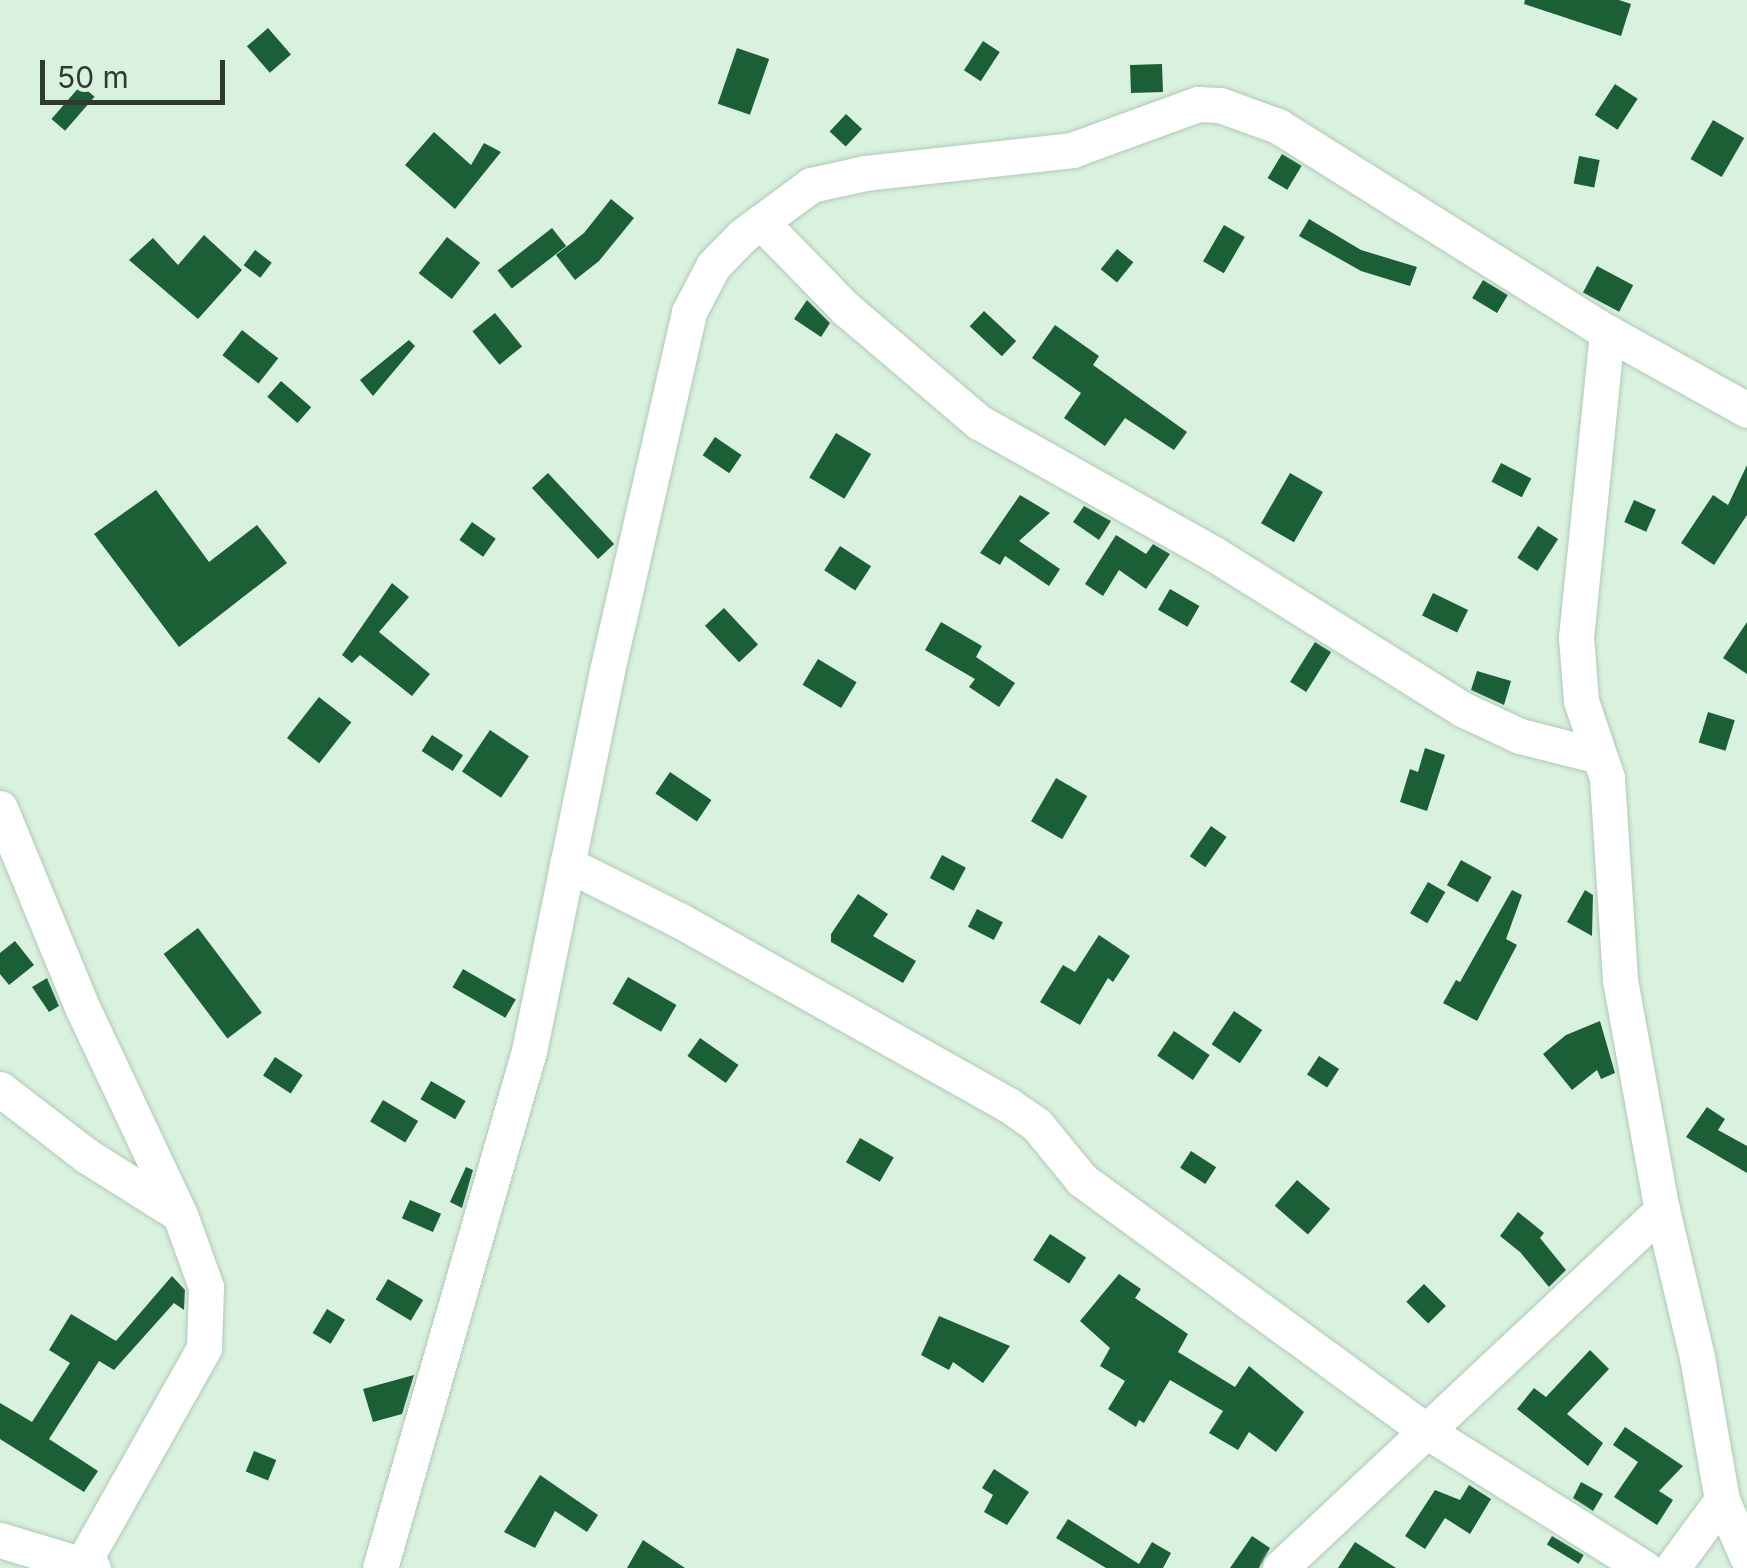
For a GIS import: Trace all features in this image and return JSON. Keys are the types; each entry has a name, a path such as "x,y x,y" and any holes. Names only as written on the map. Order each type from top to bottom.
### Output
{"street":[{"path":"380,1568 530,1051 567,864 690,312 712,266 761,222 811,185 865,172 1072,150 1198,104 1220,105 1278,126 1607,332 1747,410"},
{"path":"761,222 804,270 979,422 1214,554 1462,709 1520,736 1599,756"},
{"path":"1607,332 1576,637 1581,701 1599,756 1613,822 1620,980 1662,1210 1698,1357 1722,1500 1747,1557"},
{"path":"0,808 83,1009 180,1215 206,1288 204,1348 88,1566 13,1552"},
{"path":"567,864 679,920 1010,1106 1037,1125 1082,1180 1428,1432 1644,1568"},
{"path":"0,1089 87,1156 180,1215"},
{"path":"1280,1568 1662,1210"},
{"path":"1672,1568 1722,1500"}],"building":[{"path":"1525,0 1619,0 1631,4 1621,36 1524,4"},
{"path":"268,28 291,54 270,73 247,46"},
{"path":"983,41 1000,52 981,81 964,70"},
{"path":"737,48 769,59 750,115 718,104"},
{"path":"1162,64 1163,92 1131,93 1130,65"},
{"path":"1615,84 1638,99 1617,130 1595,115"},
{"path":"81,85 95,97 65,131 51,119"},
{"path":"846,114 862,129 846,147 830,132"},
{"path":"1713,120 1744,138 1722,177 1690,159"},
{"path":"434,132 471,165 484,143 501,152 455,209 405,165"},
{"path":"1282,154 1302,166 1287,190 1268,178"},
{"path":"1579,156 1600,160 1594,187 1574,183"},
{"path":"611,199 634,218 599,261 575,280 556,255 584,233"},
{"path":"1309,219 1361,250 1417,267 1410,286 1361,271 1299,236"},
{"path":"1224,225 1245,237 1224,273 1203,261"},
{"path":"552,228 566,246 512,289 498,270"},
{"path":"204,235 242,270 198,319 129,260 153,238 178,265"},
{"path":"447,237 480,263 452,299 419,273"},
{"path":"1117,249 1133,262 1117,282 1101,269"},
{"path":"255,250 272,263 260,278 244,265"},
{"path":"1597,266 1633,285 1619,312 1583,292"},
{"path":"1483,280 1508,295 1497,313 1472,298"},
{"path":"807,300 830,323 821,337 794,319"},
{"path":"984,311 1016,341 1002,356 970,326"},
{"path":"495,313 522,346 500,365 472,331"},
{"path":"1055,325 1099,356 1093,365 1187,432 1174,450 1125,418 1105,446 1064,418 1081,393 1032,358"},
{"path":"242,330 278,358 259,384 222,355"},
{"path":"409,340 415,346 373,396 360,380"},
{"path":"281,381 311,407 297,423 267,397"},
{"path":"836,433 871,454 844,499 809,478"},
{"path":"715,437 742,455 729,473 703,455"},
{"path":"1501,463 1531,478 1522,497 1491,482"},
{"path":"1747,465 1747,515 1714,565 1681,543 1713,495 1728,505"},
{"path":"548,473 614,544 598,559 532,488"},
{"path":"1290,473 1323,492 1294,542 1261,523"},
{"path":"156,490 209,562 257,525 287,563 179,647 94,534"},
{"path":"1020,495 1050,513 1019,541 1060,569 1049,586 1005,556 1000,565 980,553"},
{"path":"1634,500 1656,510 1646,532 1624,522"},
{"path":"1084,506 1111,521 1099,540 1073,522"},
{"path":"472,522 496,539 483,557 459,540"},
{"path":"1538,526 1558,539 1537,571 1517,558"},
{"path":"1116,535 1146,554 1153,544 1170,554 1146,589 1119,570 1103,596 1085,584"},
{"path":"840,546 871,566 855,590 824,570"},
{"path":"392,583 409,597 379,632 430,674 412,696 360,655 352,663 342,655"},
{"path":"1170,589 1199,606 1187,627 1158,610"},
{"path":"1433,593 1468,610 1457,633 1422,615"},
{"path":"724,608 758,645 739,662 705,626"},
{"path":"941,622 982,646 976,657 1015,683 999,707 969,687 975,679 925,650"},
{"path":"1747,622 1747,674 1723,658"},
{"path":"1315,642 1331,652 1306,692 1290,682"},
{"path":"818,659 857,682 841,708 803,685"},
{"path":"1477,671 1511,681 1504,705 1471,690"},
{"path":"319,697 351,722 319,763 287,738"},
{"path":"1708,712 1735,720 1725,751 1699,743"},
{"path":"490,730 529,756 501,798 462,771"},
{"path":"432,735 463,755 453,771 422,751"},
{"path":"1425,748 1445,755 1427,811 1400,802 1410,769 1418,772"},
{"path":"670,772 711,800 697,822 655,794"},
{"path":"1056,778 1087,796 1062,839 1031,821"},
{"path":"1211,826 1227,837 1205,867 1190,856"},
{"path":"942,855 966,868 954,891 930,878"},
{"path":"1461,860 1492,877 1478,902 1447,885"},
{"path":"1428,882 1445,892 1427,923 1410,913"},
{"path":"1512,890 1522,895 1506,939 1517,945 1477,1021 1443,1003 1456,980 1460,982"},
{"path":"1585,890 1593,895 1592,936 1567,922"},
{"path":"858,894 888,914 873,936 916,961 903,983 831,942 831,934"},
{"path":"977,909 1003,922 994,940 968,927"},
{"path":"198,928 262,1013 227,1039 164,954"},
{"path":"1099,935 1130,956 1113,982 1108,978 1080,1025 1040,1002 1063,965 1075,972"},
{"path":"15,941 34,965 9,985 0,974 0,953"},
{"path":"463,969 516,999 505,1018 452,987"},
{"path":"628,977 676,1005 661,1032 612,1004"},
{"path":"47,978 59,1006 49,1012 32,987"},
{"path":"1234,1011 1262,1030 1240,1063 1212,1044"},
{"path":"1600,1021 1615,1073 1601,1079 1597,1070 1572,1090 1543,1054 1566,1035"},
{"path":"1174,1031 1210,1055 1193,1080 1157,1056"},
{"path":"700,1038 739,1065 726,1083 687,1056"},
{"path":"1319,1056 1339,1069 1327,1088 1307,1074"},
{"path":"275,1057 303,1075 291,1093 263,1075"},
{"path":"431,1081 466,1101 455,1119 420,1099"},
{"path":"383,1100 418,1121 405,1143 370,1121"},
{"path":"1707,1107 1725,1119 1718,1130 1747,1146 1747,1173 1686,1137"},
{"path":"860,1138 894,1158 880,1182 846,1162"},
{"path":"1191,1151 1216,1167 1205,1184 1180,1168"},
{"path":"466,1167 473,1170 462,1208 450,1202"},
{"path":"1297,1180 1330,1209 1308,1235 1275,1206"},
{"path":"410,1200 441,1214 433,1232 402,1218"},
{"path":"1518,1212 1544,1233 1540,1238 1566,1270 1549,1287 1520,1252 1500,1236"},
{"path":"1050,1234 1086,1257 1069,1283 1033,1260"},
{"path":"1119,1274 1141,1289 1135,1298 1188,1334 1178,1352 1235,1387 1249,1366 1304,1412 1276,1452 1249,1432 1238,1450 1209,1433 1223,1411 1170,1380 1144,1423 1139,1420 1136,1427 1108,1409 1125,1381 1100,1366 1110,1348 1080,1321"},
{"path":"172,1276 185,1290 184,1310 174,1303 114,1370 99,1361 49,1439 98,1471 84,1492 0,1439 0,1403 32,1422 70,1363 49,1350 71,1314 116,1341"},
{"path":"388,1279 423,1300 411,1321 376,1300"},
{"path":"1424,1284 1446,1306 1428,1324 1406,1302"},
{"path":"327,1309 345,1320 331,1344 313,1333"},
{"path":"939,1316 1010,1346 983,1383 953,1362 949,1370 921,1355"},
{"path":"1590,1350 1609,1369 1567,1414 1603,1443 1588,1466 1517,1409 1534,1388 1546,1397"},
{"path":"414,1375 402,1414 373,1422 363,1389"},
{"path":"1625,1427 1683,1466 1659,1491 1673,1500 1657,1525 1614,1497 1638,1462 1613,1445"},
{"path":"254,1451 276,1460 268,1480 246,1471"},
{"path":"994,1469 1029,1492 1007,1525 984,1512 993,1495 982,1488"},
{"path":"540,1475 598,1515 587,1532 555,1511 535,1548 504,1532"},
{"path":"1581,1482 1603,1494 1593,1511 1573,1498"},
{"path":"1469,1485 1491,1499 1470,1534 1445,1518 1425,1549 1405,1536 1435,1490 1460,1500"},
{"path":"1068,1519 1139,1564 1152,1542 1171,1553 1163,1568 1106,1568 1056,1538"},
{"path":"1252,1536 1270,1548 1259,1568 1230,1568"},
{"path":"1552,1536 1584,1555 1579,1564 1547,1545"},
{"path":"643,1540 685,1568 627,1568"},
{"path":"1355,1542 1396,1568 1338,1568"}]}
